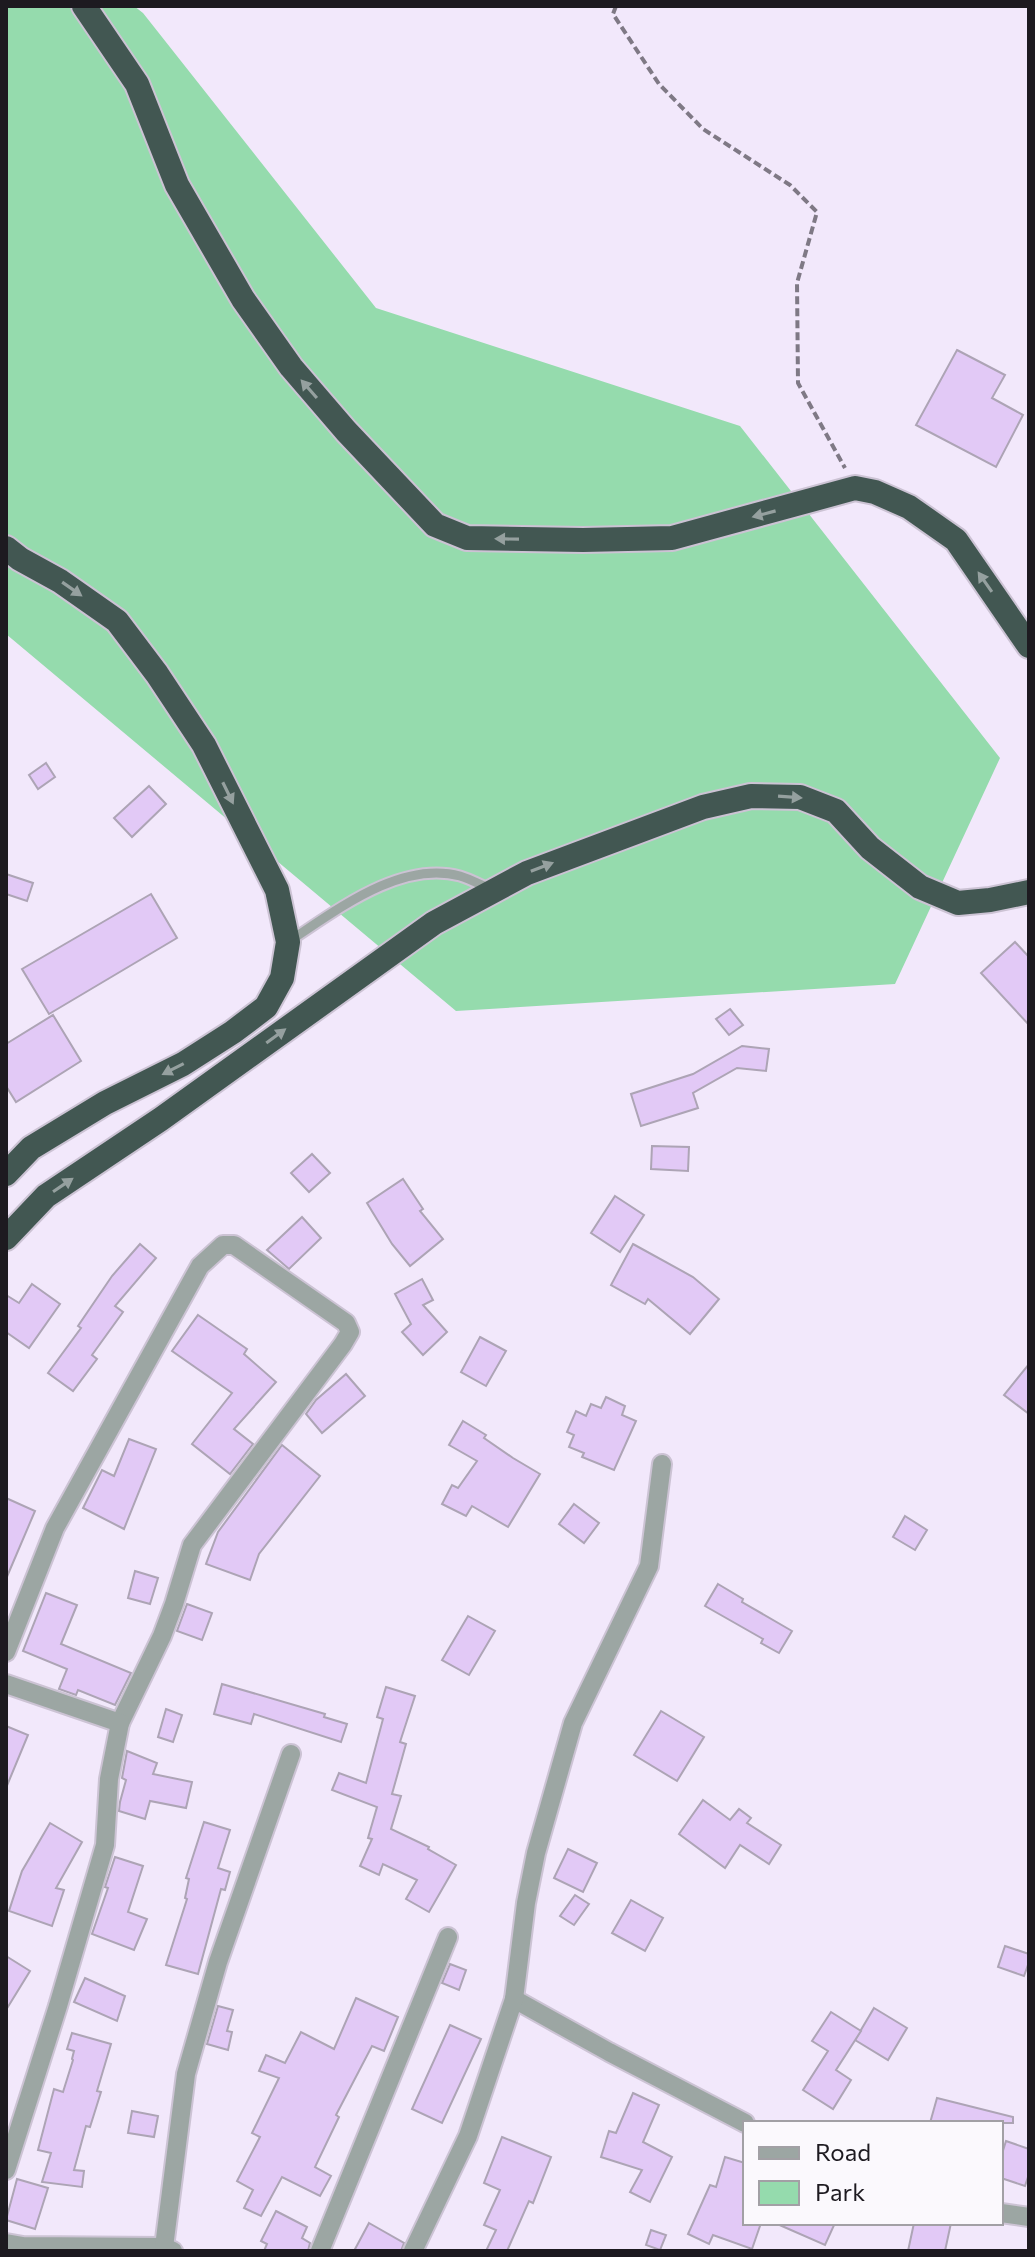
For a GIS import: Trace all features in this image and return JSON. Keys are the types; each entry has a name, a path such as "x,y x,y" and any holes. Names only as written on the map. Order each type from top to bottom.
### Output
{"highway":[{"path":"84,6 137,84 177,185 243,299 291,367 346,431 435,525 467,538 672,538 855,488 875,492 909,507 956,540 1029,646"},
{"path":"6,548 117,621 157,674 204,745 277,890 288,942 282,978 266,1007 183,1064 105,1103 31,1148 6,1174"},
{"path":"6,1238 46,1196 161,1119 434,923 527,873 703,807 751,796 800,797 836,811 870,848 920,887 958,903 1029,892"}],"street":[{"path":"6,1652 55,1528 200,1266 223,1245 234,1245 346,1323 350,1332 343,1344 192,1545 162,1636 120,1723 109,1779 105,1845 6,2170"},
{"path":"413,2251 468,2136 514,1999 526,1903 536,1853 573,1723 649,1566 662,1464"},
{"path":"6,1684 120,1723"},
{"path":"6,2243 168,2249 186,2074 192,2048 218,1962 291,1754"},
{"path":"320,2251 448,1937"},
{"path":"514,1999 743,2122"},
{"path":"1003,2213 1029,2217"}],"lane":[{"path":"288,942 352,900 423,873 461,876 495,890"}],"path":[{"path":"616,6 613,14 659,84 703,129 790,185 817,212 797,283 798,383 855,488"}],"green space":[{"path":"6,6 134,6 143,13 376,308 740,426 1000,758 895,984 456,1011 6,634"}],"building":[{"path":"957,350 1005,375 992,398 1023,415 996,467 916,425"},
{"path":"46,763 55,777 38,789 29,775"},
{"path":"149,786 166,804 132,837 114,818"},
{"path":"6,874 33,883 27,901 6,894"},
{"path":"151,894 177,938 49,1014 22,969"},
{"path":"1015,942 1029,957 1029,1025 981,973"},
{"path":"730,1009 743,1025 729,1035 716,1019"},
{"path":"53,1015 81,1061 16,1102 6,1086 6,1044"},
{"path":"742,1046 769,1049 766,1071 737,1068 693,1093 698,1108 641,1126 631,1094 693,1074"},
{"path":"652,1146 689,1147 688,1171 651,1169"},
{"path":"312,1154 330,1173 309,1192 291,1173"},
{"path":"403,1179 423,1209 420,1211 443,1239 410,1266 392,1244 367,1203"},
{"path":"615,1196 644,1215 620,1252 591,1233"},
{"path":"302,1217 321,1238 289,1269 267,1250"},
{"path":"140,1244 156,1258 115,1306 123,1312 92,1355 97,1359 73,1391 48,1373 81,1328 78,1326 112,1276"},
{"path":"633,1244 693,1277 719,1299 690,1334 648,1299 645,1304 611,1285"},
{"path":"422,1279 433,1300 423,1305 447,1332 423,1355 402,1332 411,1324 395,1294"},
{"path":"32,1284 60,1304 29,1348 6,1332 6,1295 19,1303"},
{"path":"198,1315 247,1349 244,1354 276,1382 234,1429 253,1444 230,1474 192,1444 232,1393 172,1351"},
{"path":"480,1337 506,1351 486,1386 461,1372"},
{"path":"1029,1364 1029,1414 1004,1395"},
{"path":"346,1374 365,1396 322,1433 306,1414 316,1400"},
{"path":"606,1397 625,1406 622,1415 636,1421 614,1470 582,1457 584,1453 569,1447 574,1435 567,1432 576,1411 586,1416 591,1404 601,1408"},
{"path":"463,1421 540,1474 508,1527 472,1506 466,1516 442,1504 452,1485 458,1488 477,1461 449,1445"},
{"path":"129,1439 156,1449 124,1529 83,1508 102,1470 114,1476"},
{"path":"282,1445 320,1476 259,1554 250,1580 206,1564 218,1532"},
{"path":"6,1498 35,1511 6,1579"},
{"path":"574,1504 599,1523 584,1543 559,1524"},
{"path":"905,1516 927,1530 915,1550 893,1537"},
{"path":"135,1571 158,1578 150,1604 128,1598"},
{"path":"718,1584 792,1631 779,1653 761,1643 763,1639 705,1606"},
{"path":"46,1593 77,1605 61,1644 131,1673 115,1705 78,1690 76,1695 59,1689 67,1669 23,1651"},
{"path":"187,1604 212,1613 202,1640 177,1631"},
{"path":"468,1616 495,1631 469,1675 442,1660"},
{"path":"222,1684 325,1714 324,1717 347,1724 341,1742 254,1714 251,1724 214,1714"},
{"path":"386,1687 415,1696 400,1742 406,1744 392,1794 401,1796 391,1829 429,1847 456,1865 429,1912 406,1899 417,1880 383,1864 379,1875 360,1866 372,1839 368,1838 377,1807 332,1790 339,1773 366,1783 383,1719 377,1717"},
{"path":"166,1709 182,1715 173,1742 158,1737"},
{"path":"661,1711 704,1737 677,1781 634,1755"},
{"path":"6,1726 28,1735 6,1788"},
{"path":"127,1751 157,1763 153,1774 192,1782 186,1808 150,1801 145,1819 119,1811 126,1780 122,1778"},
{"path":"703,1800 730,1820 739,1809 751,1818 747,1823 781,1845 769,1864 740,1845 725,1868 679,1834"},
{"path":"204,1822 230,1830 218,1868 230,1872 225,1890 221,1889 198,1974 166,1965 187,1899 189,1879 186,1878"},
{"path":"50,1823 82,1842 56,1888 64,1890 52,1926 9,1911 22,1871"},
{"path":"568,1849 597,1863 583,1892 554,1878"},
{"path":"115,1857 143,1866 128,1912 147,1919 134,1950 92,1934"},
{"path":"575,1895 589,1904 574,1925 560,1916"},
{"path":"631,1900 663,1918 645,1951 612,1933"},
{"path":"1005,1946 1029,1954 1024,1976 998,1967"},
{"path":"6,1956 30,1971 6,2010"},
{"path":"450,1964 466,1970 459,1990 442,1983"},
{"path":"85,1978 125,1996 117,2021 74,2002"},
{"path":"356,1998 398,2017 384,2051 372,2046 336,2115 339,2117 315,2167 331,2176 320,2196 282,2177 261,2216 244,2208 253,2190 237,2181 260,2137 252,2133 279,2078 259,2071 266,2055 285,2063 301,2032 334,2049"},
{"path":"218,2006 233,2010 227,2031 232,2032 228,2050 207,2044"},
{"path":"874,2008 907,2028 888,2060 855,2040"},
{"path":"831,2012 861,2031 836,2070 851,2080 833,2109 803,2090 828,2051 812,2041"},
{"path":"450,2025 481,2039 442,2123 412,2109"},
{"path":"72,2033 111,2044 97,2091 101,2092 90,2127 86,2126 74,2170 84,2171 82,2187 42,2182 51,2153 38,2150 54,2089 63,2092 73,2060 74,2051 67,2049"},
{"path":"633,2093 659,2105 643,2142 672,2157 650,2202 630,2192 642,2170 601,2157 609,2131 616,2133"},
{"path":"937,2098 1013,2117 1013,2123 931,2121"},
{"path":"132,2111 158,2116 154,2137 128,2133"},
{"path":"502,2137 551,2157 533,2203 529,2201 507,2251 486,2251 496,2230 484,2225 500,2190 484,2183"},
{"path":"1006,2141 1029,2149 1029,2174 1025,2186 1003,2179"},
{"path":"725,2157 743,2162 743,2225 760,2225 752,2249 713,2235 709,2244 688,2234 710,2185 716,2187"},
{"path":"17,2179 48,2188 35,2229 6,2220"},
{"path":"276,2211 307,2227 302,2238 310,2243 308,2251 264,2251 267,2244 261,2241"},
{"path":"369,2223 404,2243 401,2251 354,2251"},
{"path":"780,2225 834,2225 825,2245"},
{"path":"914,2225 951,2225 945,2251 908,2251"},
{"path":"651,2230 666,2235 660,2250 646,2245"}]}
